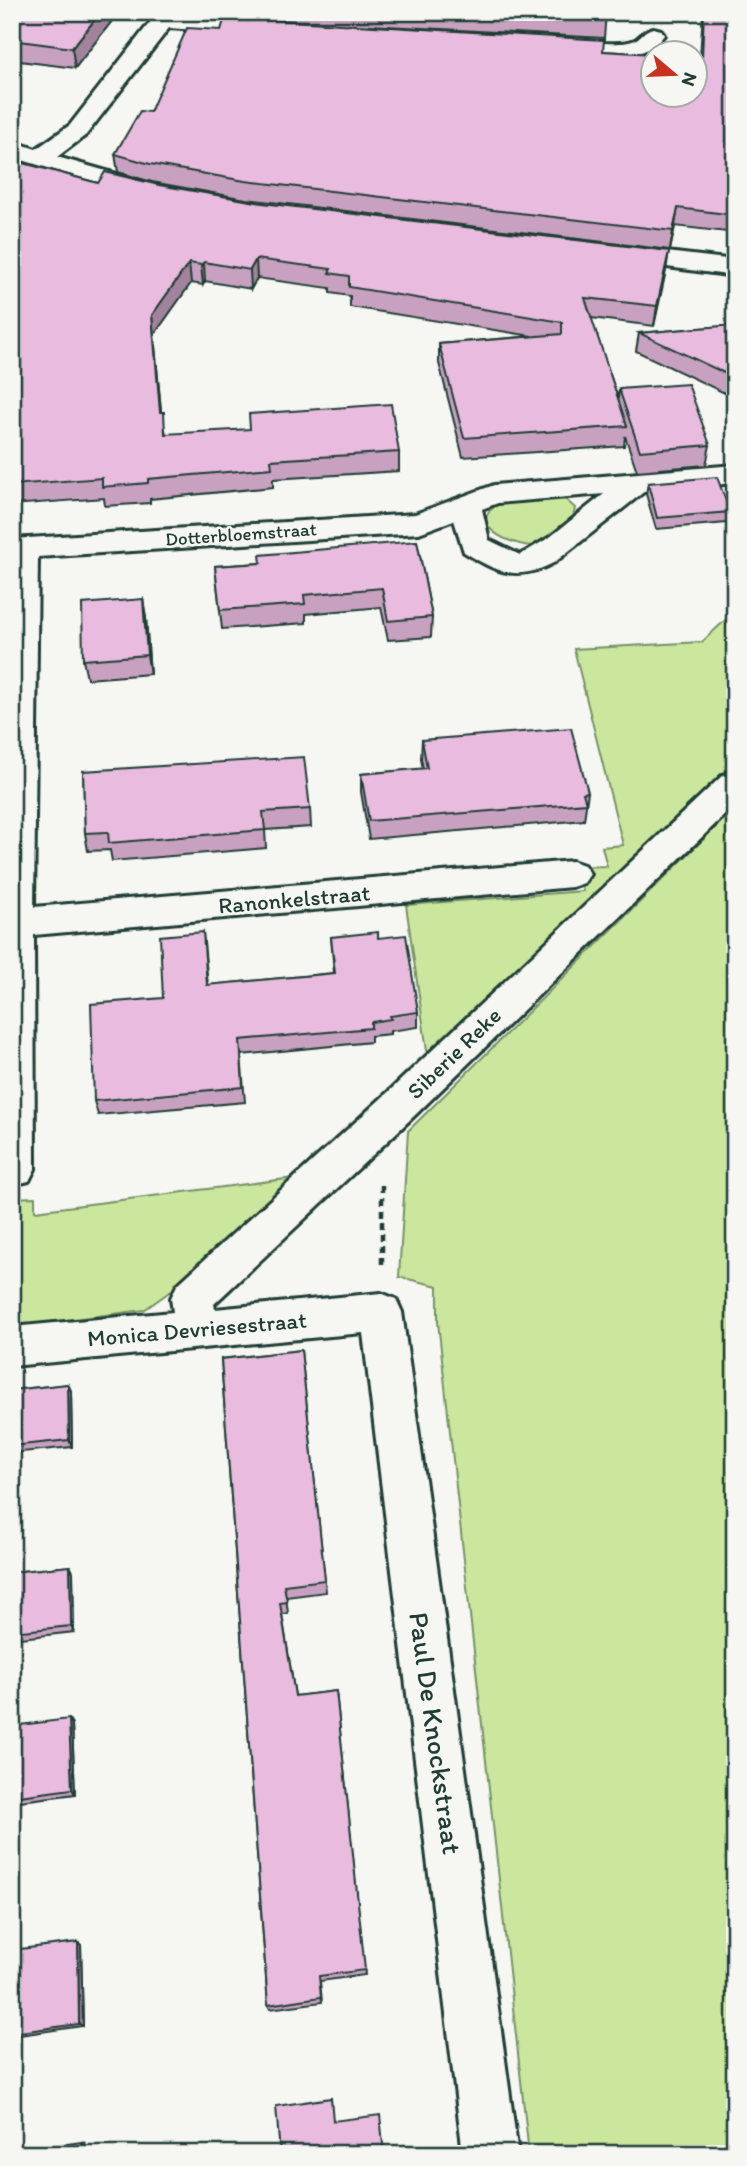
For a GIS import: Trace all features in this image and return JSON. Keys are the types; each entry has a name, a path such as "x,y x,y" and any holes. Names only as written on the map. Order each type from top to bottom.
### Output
{"street":[{"path":"38,159 78,130 167,16 290,30"},
{"path":"526,44 622,49 641,47 653,35"},
{"path":"12,148 38,159 176,197"},
{"path":"597,252 735,268"},
{"name":"Dotterbloemstraat","path":"18,550 419,523 494,494 735,474"},
{"path":"467,504 475,545 498,559 522,565 548,552 635,484"},
{"path":"15,1169 18,550"},
{"name":"Siberie Reke","path":"197,1327 192,1298 400,1106 735,785"},
{"name":"Ranonkelstraat","path":"16,923 572,874"},
{"name":"Monica Devriesestraat","path":"12,1347 197,1327 381,1312"},
{"name":"Paul De Knockstraat","path":"381,1312 491,2154"}],"path":[{"path":"381,1312 382,1181"}],"green space":[{"path":"549,495 565,499 575,508 573,518 536,546 505,539 488,527 486,519 489,511 500,503 517,498"},
{"path":"735,611 735,767 428,1058 406,905 583,891 579,867 607,866 602,847 623,845 574,649 702,642"},
{"path":"735,808 735,2154 529,2154 438,1322 438,1286 399,1277 408,1131"},
{"path":"302,1177 196,1273 144,1310 12,1327 12,1198 35,1197 35,1211"}],"building":[{"path":"12,12 101,12 72,48 12,40"},
{"path":"459,12 606,12 606,20"},
{"path":"704,12 735,12 735,215 678,208 673,231 245,181 150,164 115,154 140,111 150,112 187,28 221,30 225,17 604,40 603,51 638,53 638,108 708,108 708,38 703,38"},
{"path":"12,160 98,183 105,172 159,185 262,203 669,251 657,306 585,298 627,426 464,438 439,344 562,334 562,322 349,287 349,276 329,273 331,269 256,259 250,270 204,262 201,265 189,263 152,315 160,412 164,412 165,434 250,429 249,414 391,404 399,452 271,460 272,468 148,479 148,483 102,487 102,478 12,485"},
{"path":"735,325 735,378 639,333"},
{"path":"688,384 710,445 640,451 619,389"},
{"path":"717,477 730,512 657,518 648,483"},
{"path":"417,541 432,617 388,621 382,588 304,595 305,604 220,610 215,566 261,563 260,555"},
{"path":"143,599 147,655 83,660 82,604"},
{"path":"571,728 588,792 583,793 586,803 369,821 361,774 427,768 422,740"},
{"path":"304,757 310,809 263,812 265,830 109,843 108,832 85,833 83,771"},
{"path":"203,932 207,985 335,973 331,937 378,932 378,938 406,935 418,1012 371,1022 371,1028 240,1040 243,1087 94,1101 91,1004 163,998 160,936"},
{"path":"301,1350 325,1580 284,1585 287,1602 280,1603 295,1696 336,1691 365,1970 319,1976 321,1997 268,2005 221,1359"},
{"path":"68,1384 69,1440 12,1446 12,1390"},
{"path":"70,1566 71,1626 12,1632 12,1572"},
{"path":"69,1719 72,1789 12,1797 12,1726"},
{"path":"78,1942 79,2024 12,2033 12,1950"},
{"path":"331,2098 333,2121 380,2115 384,2154 280,2154 276,2106"},
{"path":"82,2142 82,2154 12,2154 12,2152"}]}
